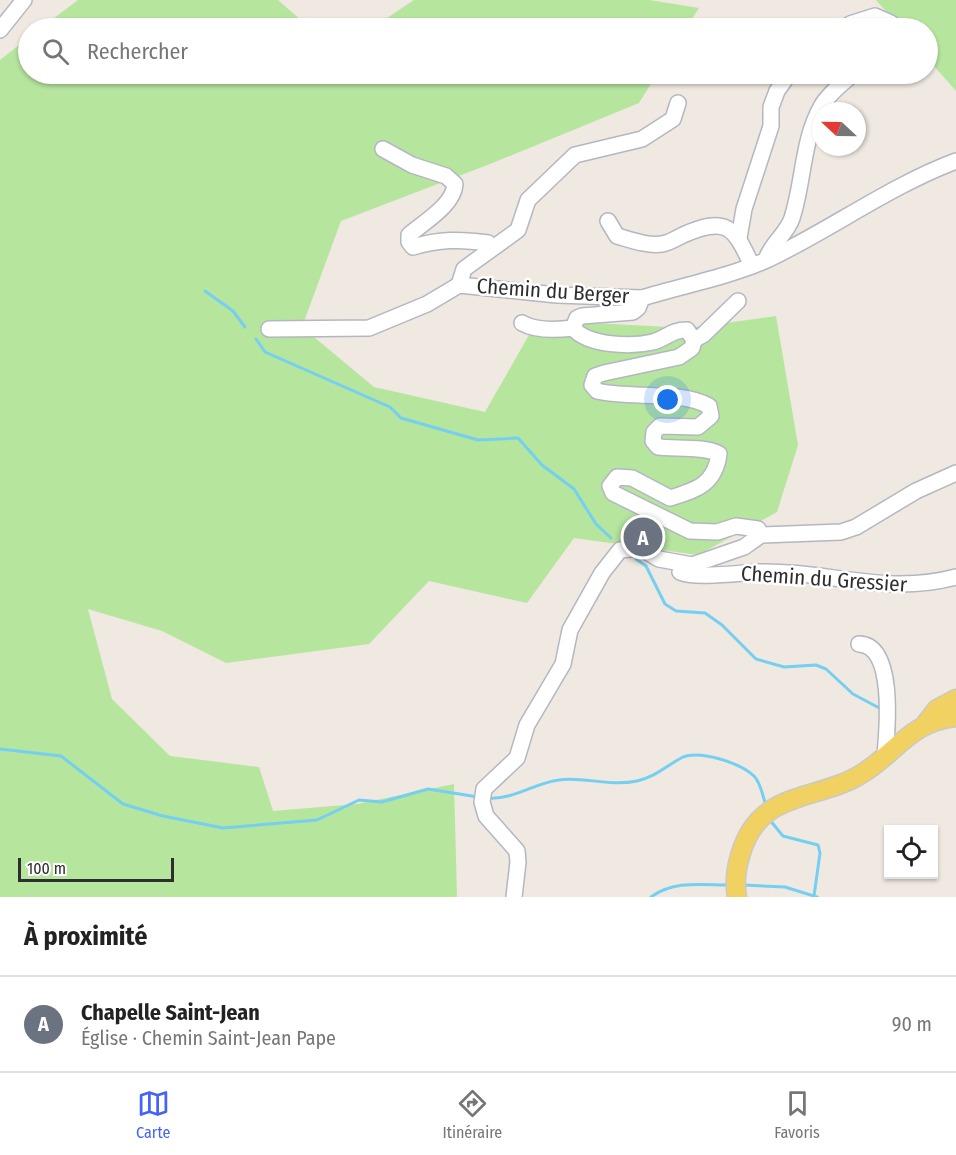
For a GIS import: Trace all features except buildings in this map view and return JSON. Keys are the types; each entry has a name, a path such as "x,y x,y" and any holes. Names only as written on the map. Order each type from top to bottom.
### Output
{"main road":[{"path":"737,897 739,860 747,837 762,816 772,808 800,796 844,783 864,773 926,723 937,709 956,699"},
{"path":"926,723 956,717"}],"street":[{"path":"0,30 24,0"},
{"path":"739,238 744,209 771,126 771,107 782,84"},
{"path":"766,260 769,250 789,227 793,216 804,153 821,106 843,84"},
{"path":"459,285 464,269 518,230 528,200 575,154 642,139 673,119 678,103"},
{"path":"383,149 412,165 446,176 456,184 454,194 443,206 409,235 409,242 413,248 437,240 460,239 488,243 488,250"},
{"path":"642,298 766,260 802,243 880,196 956,161"},
{"path":"608,221 617,236 646,244 663,244 707,225 717,224 729,229 739,238 752,266"},
{"name":"Chemin du Berger","path":"283,318 269,329 369,328 427,304 459,285 556,295 642,298 638,308 633,312 582,316 577,318 573,328 579,335 586,338 623,343 655,341 674,330 687,330 694,340"},
{"path":"738,301 694,340 692,348 679,357 604,373 595,376 592,385 597,391 610,394 664,397 702,402 709,406 711,416 699,427 660,426 654,432 653,441 658,447 690,451 710,449 719,454 717,471 697,490 670,498 633,478 617,477 610,486 619,498 690,531 717,532 736,526 758,530 761,535"},
{"path":"522,323 529,327 573,328"},
{"path":"514,897 519,862 517,850 486,816 482,801 484,789 517,758 527,725 563,664 570,630 612,558 620,550 641,548 659,560 692,565 744,547 761,535 833,532 855,527 916,491 956,473"},
{"name":"Chemin du Gressier","path":"659,560 683,574 773,572 817,574 848,582 911,585 956,577"},
{"path":"859,644 865,644 874,652 884,676 889,704 885,755"}],"green space":[{"path":"78,0 278,0 299,18 54,18"},
{"path":"414,0 649,0 699,8 692,18 387,18"},
{"path":"876,0 956,0 956,91 938,70 938,18 892,18"},
{"path":"18,46 18,84 651,84 639,103 490,164 341,221 302,327 374,387 485,412 529,335 573,322 688,328 776,316 798,445 777,512 698,555 574,538 527,603 429,581 369,644 226,663 162,631 88,609 112,699 170,756 259,767 273,811 357,804 454,784 457,897 0,897 0,60"}],"waterway":[{"path":"205,291 233,311 245,327"},
{"path":"256,339 265,352 390,407 401,418 478,440 518,438 542,465 574,489 596,524 611,538"},
{"path":"636,559 646,566 665,604 676,611 705,613 722,625 756,659 784,667 816,665 826,669 853,694 883,710"},
{"path":"0,749 61,756 123,804 163,816 223,828 317,820 359,800 382,802 428,789 478,797"},
{"path":"488,798 515,794 559,780 577,779 616,783 637,781 655,774 681,758 698,755 729,762 748,771 758,782 766,806"},
{"path":"769,819 783,836 818,845 820,853 814,896"},
{"path":"651,897 679,886 730,885"},
{"path":"743,885 785,887 817,897"}],"place":[{"name":"Chapelle Saint-Jean","path":"643,537"}]}
